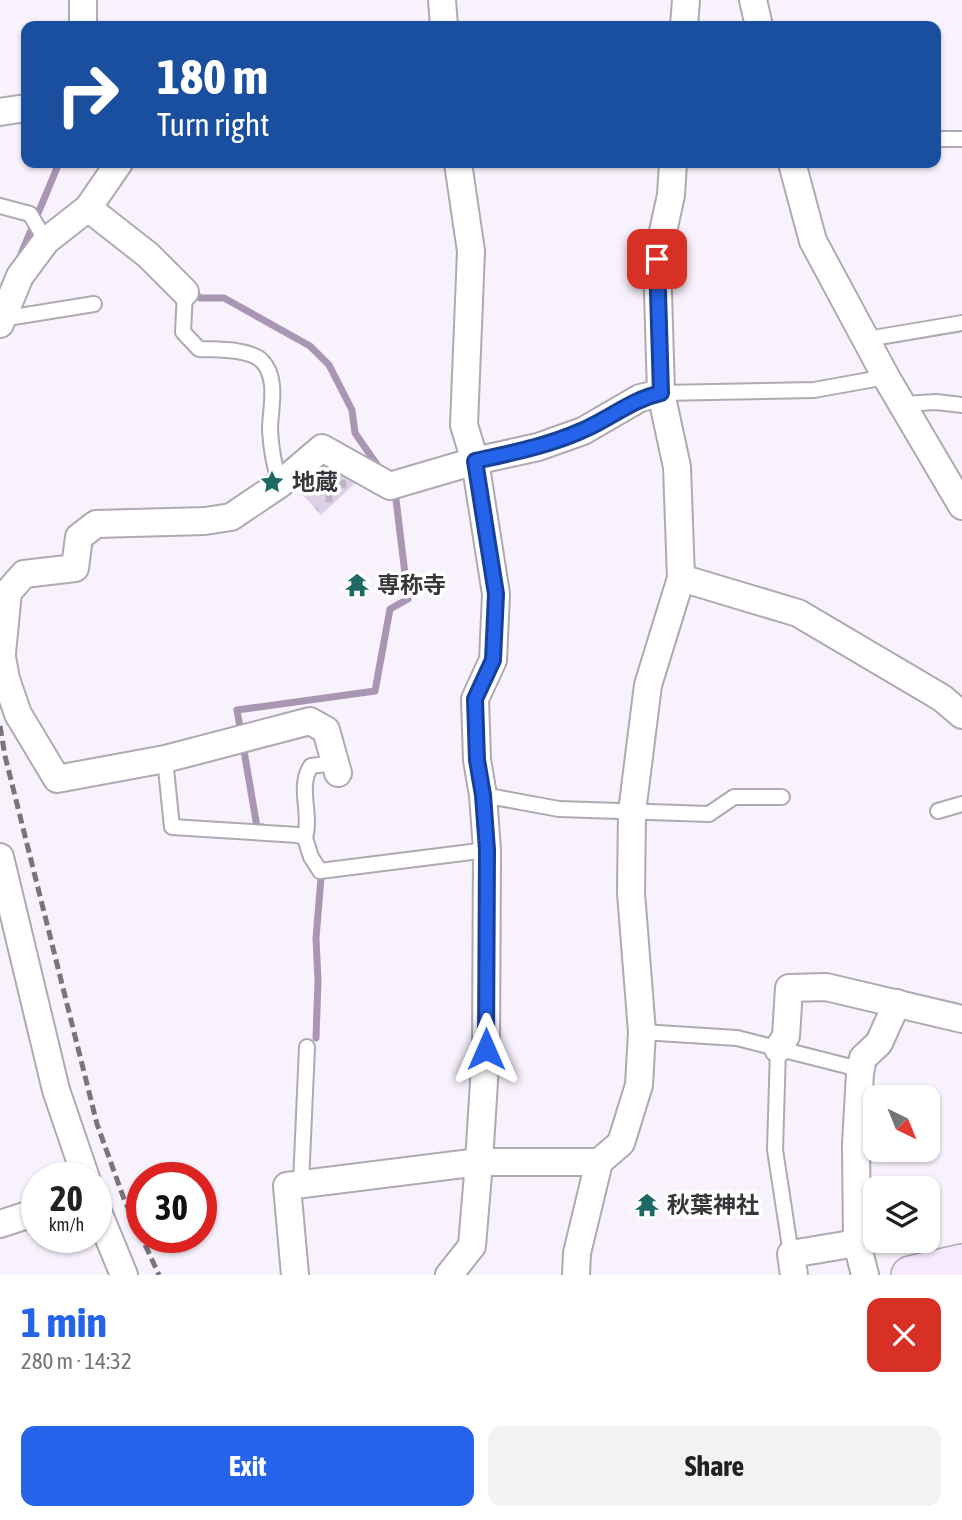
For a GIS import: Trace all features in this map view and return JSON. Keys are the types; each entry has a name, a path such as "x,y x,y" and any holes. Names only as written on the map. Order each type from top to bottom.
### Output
{"main road":[{"path":"910,1275 962,1263"}],"street":[{"path":"83,0 83,21"},
{"path":"442,0 444,21"},
{"path":"684,21 686,0"},
{"path":"753,0 758,21"},
{"path":"0,112 21,109"},
{"path":"1,321 20,276 44,239 88,208 116,168"},
{"path":"449,1275 472,1246 479,1163 486,1049 487,850 477,760 475,699 493,660 496,594 475,461 464,425 471,251 459,168"},
{"path":"576,1275 577,1253 599,1161 621,1143 639,1085 642,1032 631,893 632,812 648,685 681,579 677,467 661,393 657,259 671,195 673,168"},
{"path":"793,168 813,241 886,377 962,506"},
{"path":"88,208 148,255 185,292"},
{"path":"336,768 326,730 310,721 165,759 57,779 18,714 6,679 1,649 8,592 24,574 75,568 79,537 96,524 205,521 231,517 280,484 322,448 390,486 475,461 538,447 572,435 640,398 661,393"},
{"path":"681,579 798,613 942,698 962,715"},
{"path":"0,857 56,1090 81,1162"},
{"path":"778,1049 786,1036 789,988 825,987 962,1018"},
{"path":"865,1275 857,1242 856,1144 860,1073 863,1058 879,1043 897,1003"},
{"path":"295,1275 287,1186 479,1163 599,1161"},
{"path":"0,1224 21,1217"},
{"path":"793,1264 857,1242"},
{"path":"112,1246 124,1275"}],"lane":[{"path":"941,139 962,139"},
{"path":"0,206 30,214 44,239"},
{"path":"185,292 183,332 199,349 245,353 261,360 272,378 271,441 273,465 280,484"},
{"path":"1,321 94,304"},
{"path":"867,339 962,324"},
{"path":"661,393 814,390 886,377"},
{"path":"903,404 936,402 962,405"},
{"path":"165,759 172,827 298,835 305,838"},
{"path":"336,768 311,766 304,777 308,825 305,838 311,857 320,871 487,850"},
{"path":"483,795 559,809 709,814 734,797 782,797"},
{"path":"938,810 962,804"},
{"path":"642,1032 737,1038 851,1066 860,1073"},
{"path":"301,1183 307,1047"},
{"path":"778,1049 775,1150 793,1264"}],"green space":[{"path":"323,454 363,476 321,515 292,483"}],"waterway":[{"path":"19,259 57,168"},
{"path":"192,290 200,298 224,298 310,346 329,365 352,410 355,433 380,469"},
{"path":"241,733 237,710 375,691 390,609 408,599 395,491"},
{"path":"243,745 257,827 263,827"},
{"path":"316,1038 316,938 321,878"}],"railway":[{"path":"0,726 5,756 97,1124 124,1199 159,1275"}],"place":[{"name":"地蔵","path":"272,482"},
{"name":"専称寺","path":"357,585"},
{"name":"秋葉神社","path":"647,1205"}],"route":[{"path":"486,1049 487,850 477,760 475,699 493,660 496,594 475,461 538,447 583,431 640,398 661,393 657,259"}]}
